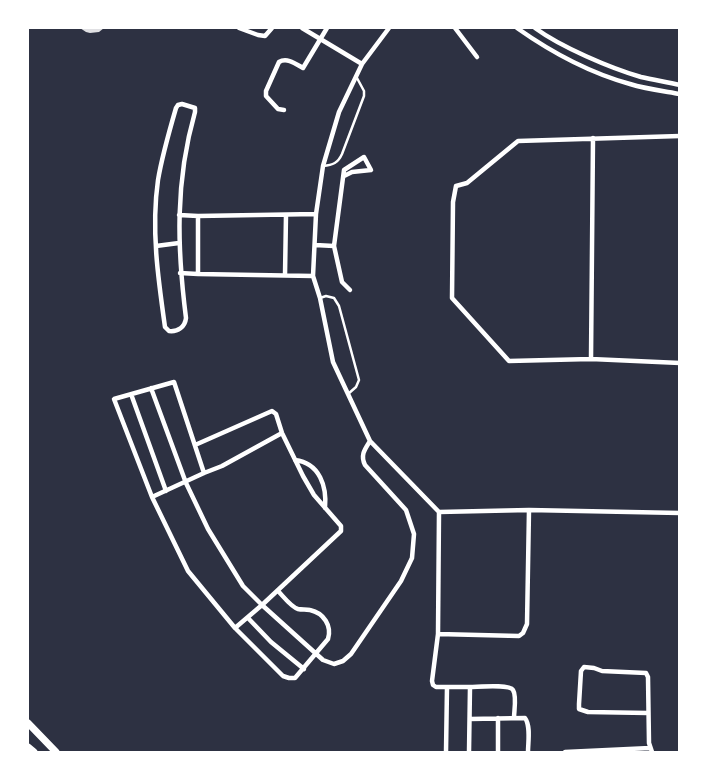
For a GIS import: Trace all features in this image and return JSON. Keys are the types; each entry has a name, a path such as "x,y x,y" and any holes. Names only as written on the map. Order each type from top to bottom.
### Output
{"main road":[{"path":"28,723 56,752"},
{"path":"28,747 34,752"}],"street":[{"path":"239,28 265,36 272,28"},
{"path":"302,28 362,64"},
{"path":"284,110 278,108 266,96 279,62 287,60 304,68 327,28"},
{"path":"389,28 362,64 339,112 323,166 316,214 314,276 332,362 370,441 439,512 438,634 433,685 436,687 504,686 511,688 514,691 514,718"},
{"path":"455,28 477,57"},
{"path":"517,28 537,42 582,66 630,84 680,94"},
{"path":"535,28 545,35 590,57 640,77 680,85"},
{"path":"182,104 192,106 196,112 185,157 179,215 178,243 185,324 182,328 169,331 165,326 156,246 158,181 176,108 182,104"},
{"path":"680,136 518,140 467,183 456,186 453,202 452,298 509,361 591,359 680,363"},
{"path":"591,359 593,138"},
{"path":"344,176 352,172 371,170 364,157 344,170 334,246 342,282 350,290"},
{"path":"179,215 316,214"},
{"path":"285,275 286,215"},
{"path":"198,216 198,274"},
{"path":"156,246 178,243"},
{"path":"314,245 334,246"},
{"path":"180,273 314,276"},
{"path":"204,473 174,382 114,399 152,497 188,571 235,628 283,676 295,678 328,639 329,625 321,616 311,610 296,609 278,591"},
{"path":"151,388 186,483 208,529 243,586 262,606 323,660 334,664 350,654 401,581 412,558 414,534 406,510 365,465 362,459 363,452 370,441"},
{"path":"131,394 166,491"},
{"path":"194,444 272,411 276,414 282,433 314,494 341,526 341,531 262,606 235,628"},
{"path":"152,497 222,466 282,433"},
{"path":"295,460 306,463 316,470 320,476 324,483 326,494 325,508"},
{"path":"439,512 528,510 680,513"},
{"path":"438,634 519,636 526,629 528,510"},
{"path":"248,618 272,642 304,669"},
{"path":"565,752 651,750 646,673 602,672 589,666 584,667 581,671 579,708 588,712 648,713"},
{"path":"446,752 447,686"},
{"path":"469,752 470,688"},
{"path":"498,718 498,752"},
{"path":"470,719 525,718 527,721 528,752"}],"lane":[{"path":"323,166 332,165 340,161 364,96 364,91 356,76"},
{"path":"320,298 326,296 334,298 339,306 359,380 356,387 348,394"}],"building":[{"path":"80,28 104,28 99,32 90,33"}]}
